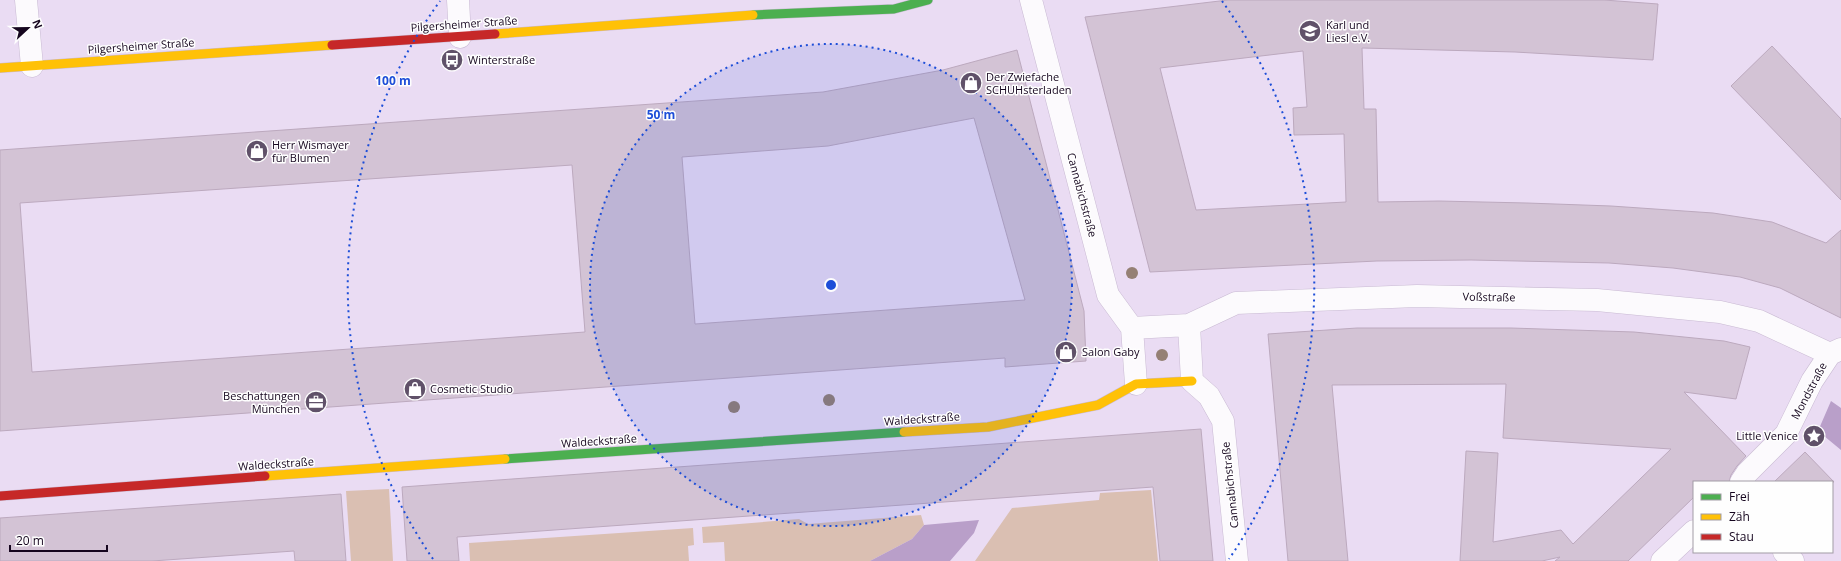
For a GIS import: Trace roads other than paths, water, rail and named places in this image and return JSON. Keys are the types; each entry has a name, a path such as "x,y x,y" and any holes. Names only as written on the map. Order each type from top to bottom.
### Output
{"street":[{"path":"26,0 32,66"},
{"path":"458,0 460,37"},
{"name":"Pilgersheimer Straße","path":"0,68 460,37 893,4 928,0"},
{"name":"Cannabichstraße","path":"1030,0 1108,295 1132,328"},
{"name":"Voßstraße","path":"1132,328 1189,325 1236,303 1417,296 1597,300 1726,314 1759,321 1835,351"},
{"path":"1189,325 1192,381"},
{"path":"1132,328 1136,384"},
{"name":"Mondstraße","path":"1742,481 1786,434 1812,381 1835,351"},
{"name":"Cannabichstraße","path":"1192,381 1209,396 1223,421 1237,561"},
{"name":"Waldeckstraße","path":"0,496 394,466 988,427 1098,405 1136,384 1192,381"},
{"path":"1662,561 1693,531"},
{"path":"1785,553 1793,561"}],"place":[{"name":"Karl und Liesl e.V.","path":"1310,31"},
{"name":"Winterstraße","path":"452,60"},
{"name":"Der Zwiefache SCHUHsterladen","path":"971,83"},
{"name":"Herr Wismayer für Blumen","path":"257,151"},
{"name":"Salon Gaby","path":"1066,352"},
{"name":"Cosmetic Studio","path":"415,389"},
{"name":"Beschattungen München","path":"316,402"},
{"name":"Little Venice","path":"1814,436"}]}
